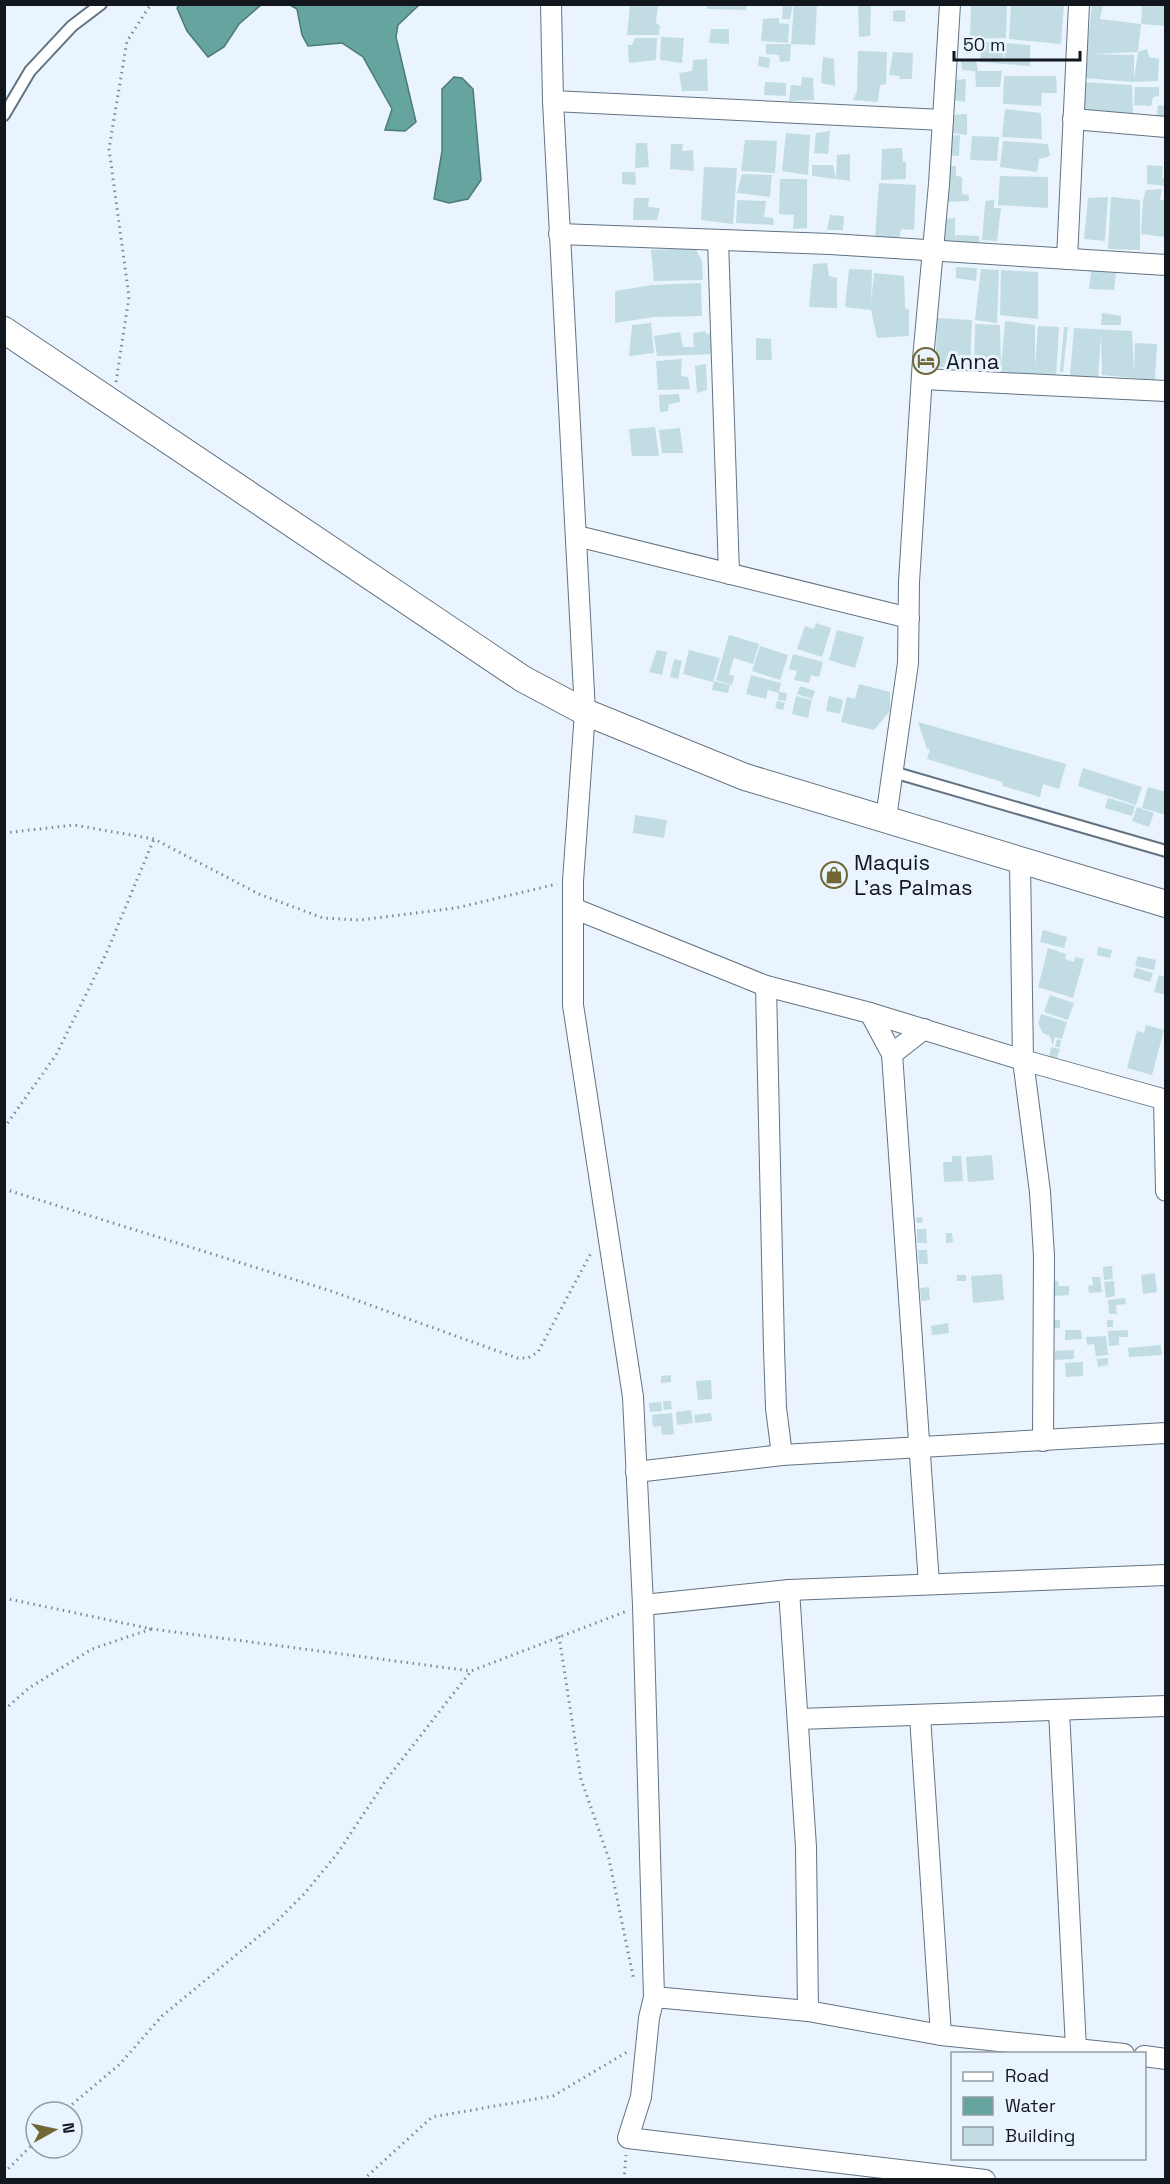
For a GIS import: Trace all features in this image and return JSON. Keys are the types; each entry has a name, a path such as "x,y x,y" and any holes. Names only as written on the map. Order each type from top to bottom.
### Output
{"street":[{"path":"551,4 553,101 585,712 573,881 573,1005 633,1397 643,1605 654,1997 649,2018 641,2097 628,2138 985,2180"},
{"path":"886,818 903,709 922,380 950,4"},
{"path":"1067,259 1079,4"},
{"path":"553,101 943,120"},
{"path":"1073,119 1166,127"},
{"path":"560,234 718,240 1166,265"},
{"path":"718,240 729,574"},
{"path":"4,330 113,401 270,510 523,679 585,712 745,777 886,818 1020,862 1166,904"},
{"path":"922,380 1166,391"},
{"path":"577,536 909,618"},
{"path":"1020,862 1023,1060 1040,1192 1044,1256 1043,1441"},
{"path":"573,909 766,986 870,1012 1023,1060 1165,1100 1166,1191"},
{"path":"766,986 776,1408 782,1455"},
{"path":"870,1012 892,1054 929,1584"},
{"path":"892,1054 924,1029"},
{"path":"636,1472 782,1455 1166,1433"},
{"path":"643,1605 789,1590 1166,1575"},
{"path":"789,1590 806,1847 808,2011"},
{"path":"799,1719 1166,1706"},
{"path":"1059,1710 1076,2048"},
{"path":"920,1716 941,2035"},
{"path":"654,1997 808,2011 941,2035 1108,2052"},
{"path":"1146,2056 1166,2059"}],"lane":[{"path":"4,115 30,70 72,26 101,4"},
{"path":"893,772 1166,852"}],"path":[{"path":"113,401 129,297 109,149 127,41 151,4"},
{"path":"4,833 74,825 154,839 259,894 323,918 360,920 456,908 573,881"},
{"path":"4,1128 56,1055 106,954 154,839"},
{"path":"4,1189 331,1291 517,1358 528,1358 538,1352 607,1223"},
{"path":"4,1598 152,1629 471,1671 643,1605"},
{"path":"4,1710 29,1688 92,1649 152,1629"},
{"path":"559,1636 581,1779 609,1859 635,1985"},
{"path":"77,2100 120,2064 162,2016 275,1923 304,1894 337,1854 386,1780 471,1671"},
{"path":"363,2180 432,2117 553,2096 647,2042"},
{"path":"624,2180 628,2138"},
{"path":"4,2173 24,2153"}],"water":[{"path":"179,4 261,5 239,24 224,47 208,57 187,31 177,8"},
{"path":"290,5 419,5 398,25 396,37 416,122 405,131 385,130 392,109 363,57 342,43 308,46 302,35 297,9"},
{"path":"454,77 462,78 473,89 481,180 468,199 449,203 434,199 442,151 442,89"}],"building":[{"path":"630,4 658,4 656,23 660,26 659,35 627,35"},
{"path":"783,4 793,4 790,19 782,19"},
{"path":"794,4 817,4 815,45 791,44"},
{"path":"971,4 1007,5 1006,38 970,39"},
{"path":"1011,4 1064,4 1061,44 1009,39"},
{"path":"1092,4 1103,4 1100,19 1141,24 1138,52 1147,49 1149,57 1159,59 1158,81 1133,82 1084,78","holes":["1138,52 1134,79 1134,55 1092,54"]},
{"path":"1142,4 1166,4 1166,26 1141,24"},
{"path":"707,5 746,5 746,10 707,9"},
{"path":"858,6 871,6 870,36 859,37"},
{"path":"905,10 905,22 893,21 893,11"},
{"path":"779,18 779,23 789,24 788,43 761,41 763,19"},
{"path":"711,29 729,29 729,44 709,43"},
{"path":"661,37 684,38 682,63 660,60"},
{"path":"635,38 657,38 656,60 629,63 628,45 632,45"},
{"path":"982,42 1002,42 1004,64 980,62"},
{"path":"1005,43 1030,45 1030,66 1004,64"},
{"path":"766,44 791,44 790,61 780,62 779,55 766,54"},
{"path":"858,51 887,52 886,84 880,85 878,102 853,100 857,91"},
{"path":"893,52 913,53 912,79 900,79 899,76 889,75"},
{"path":"759,56 770,58 769,68 758,66"},
{"path":"823,57 834,59 835,86 821,83"},
{"path":"707,59 708,91 682,91 679,73 692,71 693,60"},
{"path":"961,60 976,60 978,71 1002,71 1000,87 976,87 975,71 962,70"},
{"path":"1004,76 1056,76 1057,93 1042,93 1041,106 1003,104"},
{"path":"802,77 813,78 814,100 789,101 791,85 801,86"},
{"path":"966,79 965,102 952,100 954,80"},
{"path":"765,82 786,83 786,96 764,95"},
{"path":"1084,82 1132,85 1133,115 1081,115"},
{"path":"1135,87 1159,87 1159,96 1153,97 1151,106 1134,105"},
{"path":"1158,105 1166,106 1166,120 1156,120"},
{"path":"1005,109 1041,113 1042,139 1002,137"},
{"path":"967,114 967,135 951,133 952,115"},
{"path":"830,131 828,154 814,153 816,133"},
{"path":"786,133 810,135 808,175 782,171"},
{"path":"960,135 959,156 947,155 948,136"},
{"path":"972,136 999,137 997,161 970,160"},
{"path":"745,140 777,141 775,173 741,171"},
{"path":"1003,141 1048,144 1050,156 1039,159 1037,172 1000,167"},
{"path":"636,143 647,143 649,167 635,168"},
{"path":"671,144 683,144 682,151 693,150 694,171 670,169"},
{"path":"902,148 903,162 906,162 906,179 881,180 882,149"},
{"path":"850,154 850,181 836,179 837,155"},
{"path":"812,165 833,165 836,179 812,176"},
{"path":"1147,165 1163,166 1162,178 1166,177 1166,186 1147,184"},
{"path":"947,166 956,166 956,176 962,177 962,194 969,195 969,201 946,202"},
{"path":"704,167 737,168 733,224 701,220"},
{"path":"622,172 635,172 636,185 622,184"},
{"path":"742,174 772,175 770,197 737,193"},
{"path":"1000,176 1048,177 1048,208 998,205"},
{"path":"780,179 807,179 807,228 793,229 794,215 779,214"},
{"path":"879,183 916,185 914,230 901,229 899,240 875,238"},
{"path":"1162,189 1160,200 1166,200 1166,237 1141,234 1143,200 1146,190"},
{"path":"1108,197 1105,241 1084,239 1088,198"},
{"path":"1111,197 1140,200 1140,250 1108,249"},
{"path":"634,198 649,198 648,207 660,208 657,220 633,220"},
{"path":"737,200 766,201 764,217 773,218 774,225 736,223"},
{"path":"994,200 994,208 1001,208 997,241 982,240 986,201"},
{"path":"830,215 844,216 843,230 827,230"},
{"path":"955,218 955,241 946,241 941,236 943,219"},
{"path":"956,235 979,236 980,247 954,246"},
{"path":"695,248 702,261 703,280 654,281 651,250"},
{"path":"827,263 829,276 837,278 837,308 809,307 813,264"},
{"path":"956,267 977,268 976,281 956,278"},
{"path":"849,269 872,270 871,303 874,273 904,276 905,308 909,310 909,336 877,338 871,310 845,307"},
{"path":"981,269 999,270 997,323 975,320"},
{"path":"1001,270 1038,272 1038,319 1000,315"},
{"path":"1091,271 1116,273 1114,290 1089,289"},
{"path":"701,283 702,316 654,317 615,323 615,291 652,285"},
{"path":"1102,313 1121,316 1121,325 1101,325"},
{"path":"937,318 972,320 970,370 939,367 936,356"},
{"path":"1005,321 1035,325 1035,366 1038,326 1059,327 1056,376 974,371 975,324 1000,325 1001,369"},
{"path":"651,323 654,353 629,356 632,325"},
{"path":"1064,327 1068,327 1063,372 1060,371"},
{"path":"1074,328 1132,331 1134,374 1135,343 1157,344 1155,380 1102,375 1101,335 1098,378 1070,376"},
{"path":"705,331 706,334 716,332 718,354 657,356 654,336 680,332 683,347 694,347 693,333"},
{"path":"756,338 771,339 772,360 756,360"},
{"path":"682,359 681,376 688,377 690,389 658,390 656,361"},
{"path":"706,364 707,390 697,393 695,366"},
{"path":"679,394 680,402 669,404 668,411 660,412 659,395"},
{"path":"655,427 659,456 632,456 629,429"},
{"path":"680,428 683,453 662,453 659,430"},
{"path":"816,623 831,628 822,657 797,649 805,626 814,629"},
{"path":"837,630 864,637 855,668 829,660"},
{"path":"729,635 759,644 753,664 734,658 729,674 734,676 732,685 716,680"},
{"path":"760,646 788,655 780,680 752,671"},
{"path":"657,650 667,652 662,675 649,672"},
{"path":"689,650 720,658 713,682 683,674"},
{"path":"793,654 823,662 819,677 811,675 809,683 794,680 797,671 789,669"},
{"path":"674,659 682,661 678,679 670,677"},
{"path":"751,675 781,683 779,693 768,690 766,699 746,694"},
{"path":"714,681 730,685 728,693 712,690"},
{"path":"859,684 890,692 890,711 874,730 841,722 847,697 855,699"},
{"path":"800,686 815,691 812,699 797,694"},
{"path":"779,692 787,693 786,701 778,700"},
{"path":"796,696 812,700 808,718 792,714"},
{"path":"829,696 843,700 840,714 826,711"},
{"path":"777,701 785,703 783,710 775,708"},
{"path":"918,722 1066,764 1059,789 1043,784 1040,797 1003,786 1002,782 927,759 930,749 927,749"},
{"path":"1083,768 1142,787 1136,805 1078,786"},
{"path":"1148,787 1166,792 1166,815 1142,808"},
{"path":"1108,798 1135,806 1132,816 1105,808"},
{"path":"1137,807 1154,813 1149,827 1132,821"},
{"path":"635,815 667,820 664,838 633,833"},
{"path":"1043,930 1067,937 1064,948 1040,942"},
{"path":"1098,947 1112,950 1110,958 1097,955"},
{"path":"1048,948 1066,954 1065,959 1074,962 1075,957 1084,959 1073,998 1038,987"},
{"path":"1138,956 1156,960 1154,970 1135,966"},
{"path":"1136,968 1153,973 1150,982 1133,977"},
{"path":"1159,975 1166,977 1166,995 1154,992"},
{"path":"1050,995 1074,1003 1068,1020 1044,1012"},
{"path":"1041,1014 1067,1022 1062,1039 1055,1037 1053,1046 1050,1036 1043,1033 1038,1023"},
{"path":"1146,1025 1164,1030 1152,1075 1127,1068 1137,1031 1144,1033"},
{"path":"1057,1039 1061,1040 1060,1047 1055,1047"},
{"path":"1051,1047 1060,1049 1057,1058 1049,1057"},
{"path":"992,1155 994,1180 968,1182 966,1157"},
{"path":"952,1156 961,1156 963,1181 944,1182 943,1162 952,1162"},
{"path":"922,1217 923,1222 917,1223 916,1218"},
{"path":"917,1229 926,1229 927,1243 917,1243"},
{"path":"946,1233 952,1233 953,1242 946,1243"},
{"path":"918,1250 927,1250 928,1264 919,1264"},
{"path":"1112,1266 1113,1279 1104,1280 1103,1267"},
{"path":"1155,1273 1157,1292 1143,1294 1141,1275"},
{"path":"1002,1274 1004,1300 973,1303 971,1276"},
{"path":"957,1275 966,1275 966,1281 957,1281"},
{"path":"1092,1277 1100,1277 1102,1292 1089,1293 1088,1286 1093,1285"},
{"path":"1051,1281 1058,1281 1059,1286 1069,1286 1069,1295 1051,1296"},
{"path":"1114,1281 1115,1296 1106,1298 1104,1282"},
{"path":"929,1287 930,1300 921,1301 920,1288"},
{"path":"1125,1298 1126,1304 1116,1305 1117,1314 1109,1314 1108,1300"},
{"path":"1052,1320 1060,1320 1060,1328 1052,1329"},
{"path":"1107,1320 1113,1320 1113,1327 1107,1327"},
{"path":"948,1323 949,1333 932,1335 931,1326"},
{"path":"1065,1330 1081,1330 1082,1339 1065,1340"},
{"path":"1128,1330 1128,1337 1119,1337 1119,1345 1109,1346 1108,1331"},
{"path":"1106,1336 1108,1355 1096,1356 1094,1344 1087,1345 1086,1337"},
{"path":"1161,1345 1162,1355 1129,1357 1128,1348"},
{"path":"1074,1350 1074,1359 1055,1360 1055,1351"},
{"path":"1108,1358 1108,1365 1098,1367 1097,1359"},
{"path":"1083,1362 1083,1376 1066,1377 1065,1363"},
{"path":"671,1375 671,1382 661,1383 661,1376"},
{"path":"711,1380 712,1399 698,1400 696,1381"},
{"path":"663,1401 671,1401 672,1409 664,1410"},
{"path":"661,1402 662,1411 650,1412 649,1403"},
{"path":"691,1410 693,1423 677,1425 676,1412"},
{"path":"672,1413 674,1434 662,1435 661,1426 653,1427 652,1415"},
{"path":"711,1413 712,1421 695,1423 694,1415"}],"place":[{"name":"Anna","path":"926,361"},
{"name":"Maquis L'as Palmas","path":"834,875"}]}
